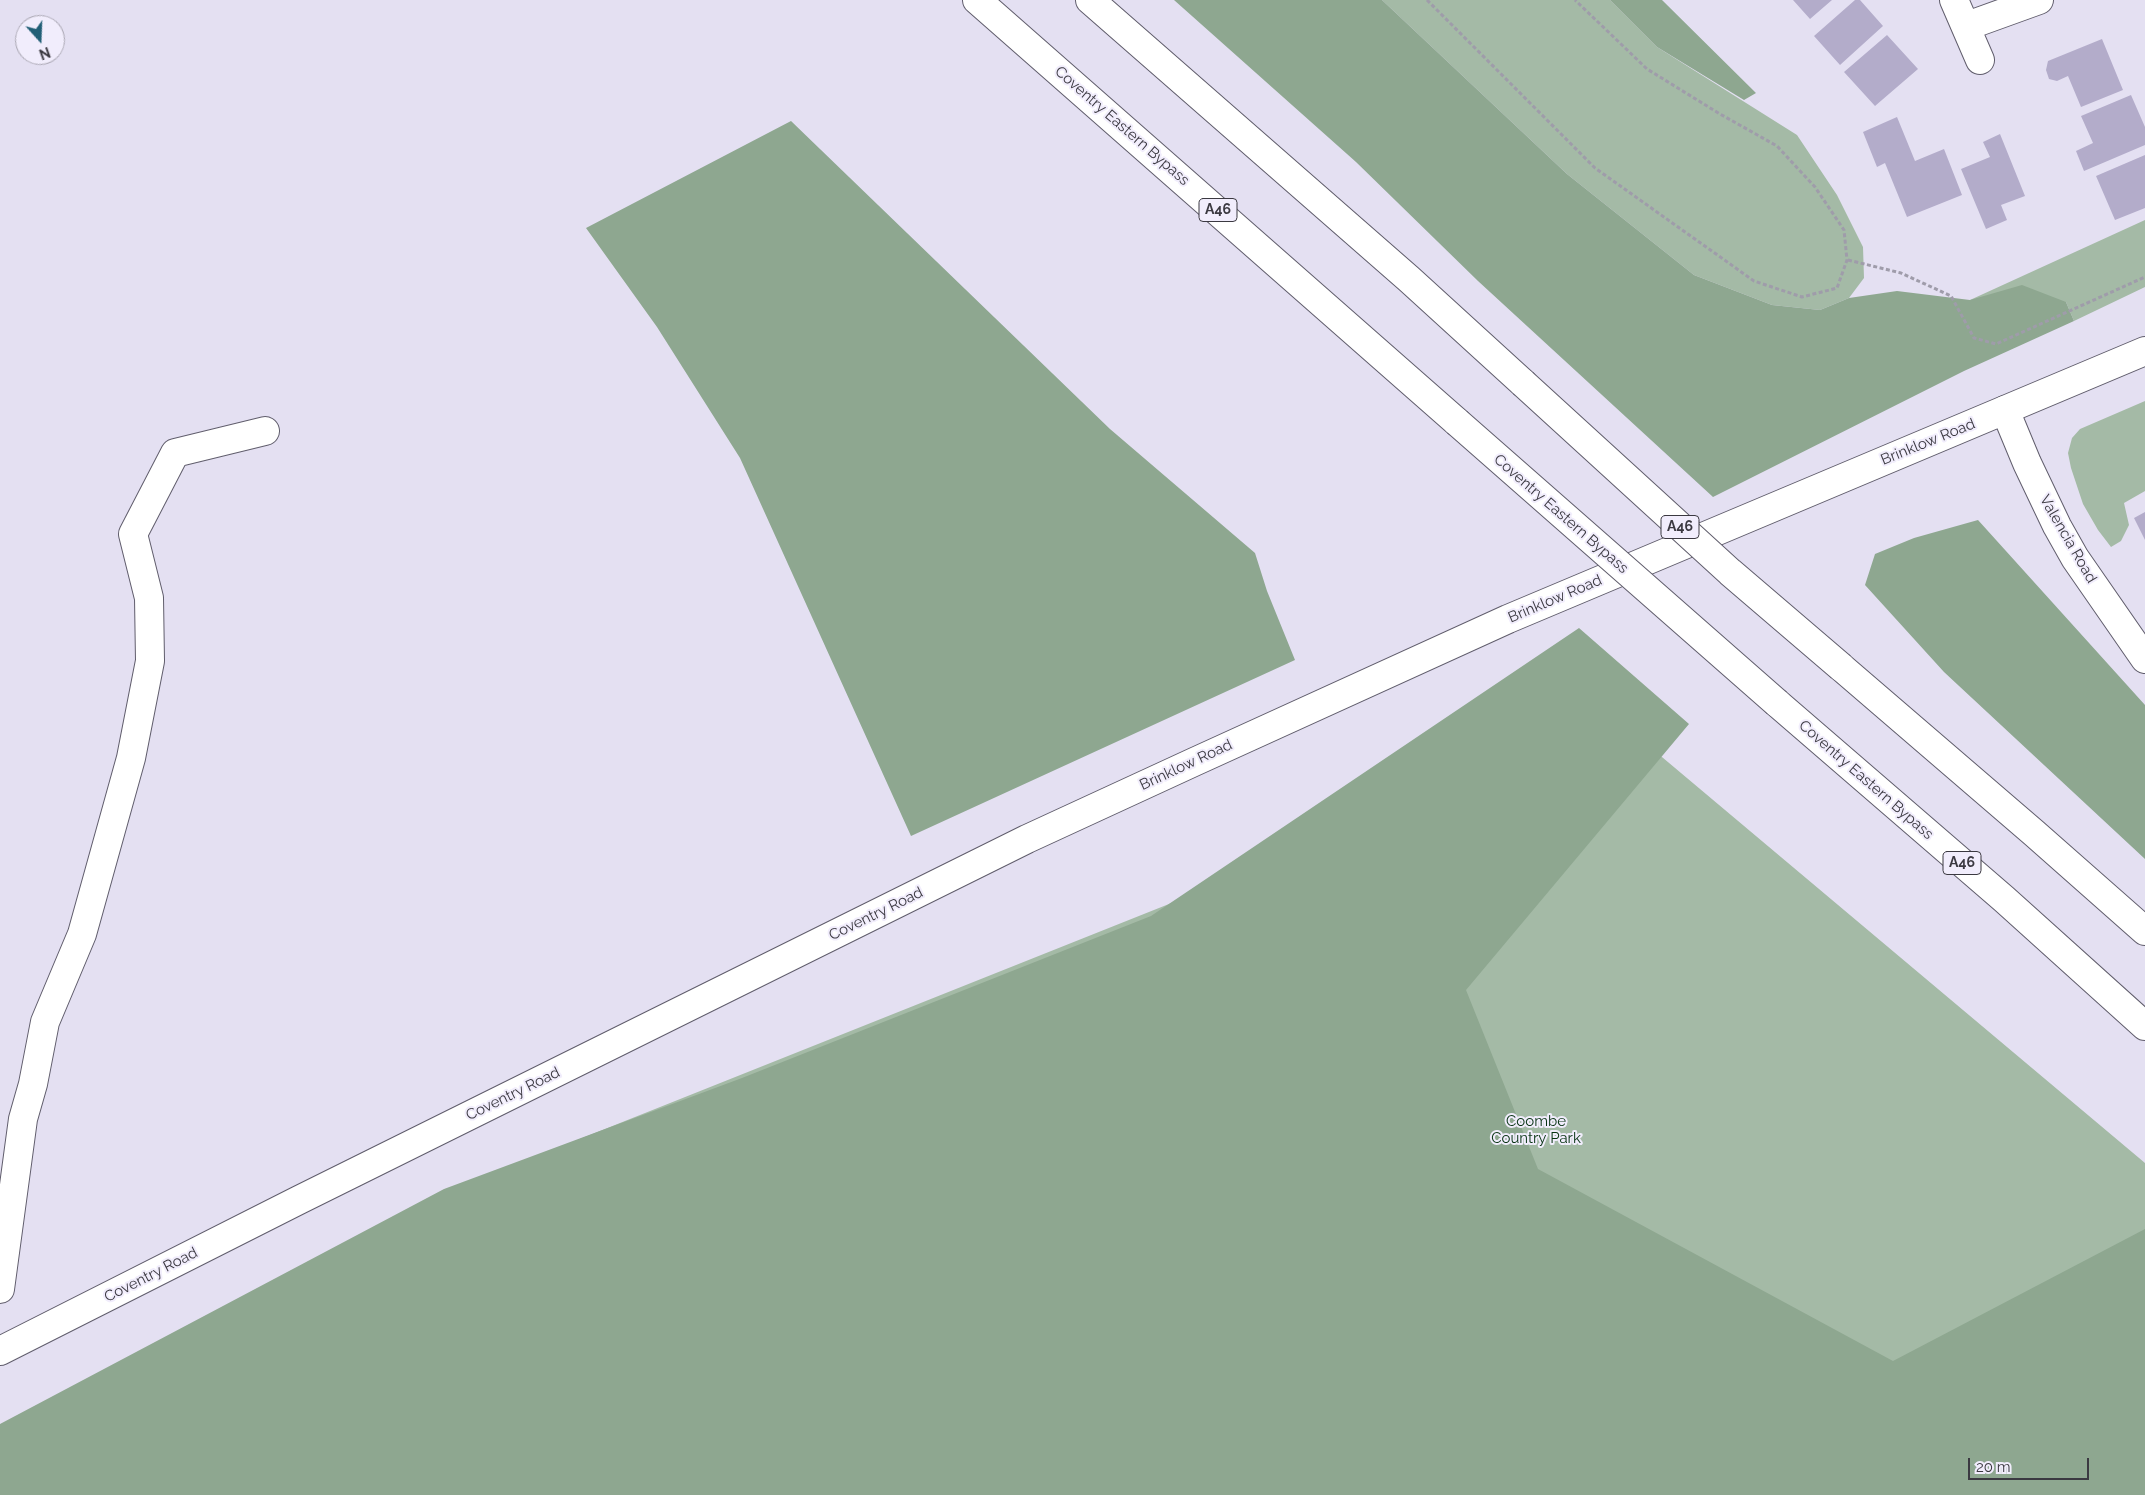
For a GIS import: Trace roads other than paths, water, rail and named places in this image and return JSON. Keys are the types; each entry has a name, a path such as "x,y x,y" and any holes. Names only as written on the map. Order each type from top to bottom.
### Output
{"main road":[{"name":"Coventry Eastern Bypass","path":"977,0 1777,703 2004,898 2145,1026"},
{"name":"A46","path":"1090,0 1409,279 1730,572 2034,833 2145,932"},
{"path":"1954,0 1967,26 1980,60"},
{"path":"1967,26 2040,0"},
{"name":"Brinklow Road","path":"1027,839 1508,618 2145,351"},
{"name":"Valencia Road","path":"2005,410 2032,472 2075,558 2145,660"},
{"path":"0,1289 24,1119 45,1022 82,934 130,758 150,661 149,598 133,534 175,453 265,431"},
{"name":"Coventry Road","path":"0,1351 299,1200 1027,839"}],"park label":[{"name":"Coombe Country Park","path":"1536,1130"}]}
